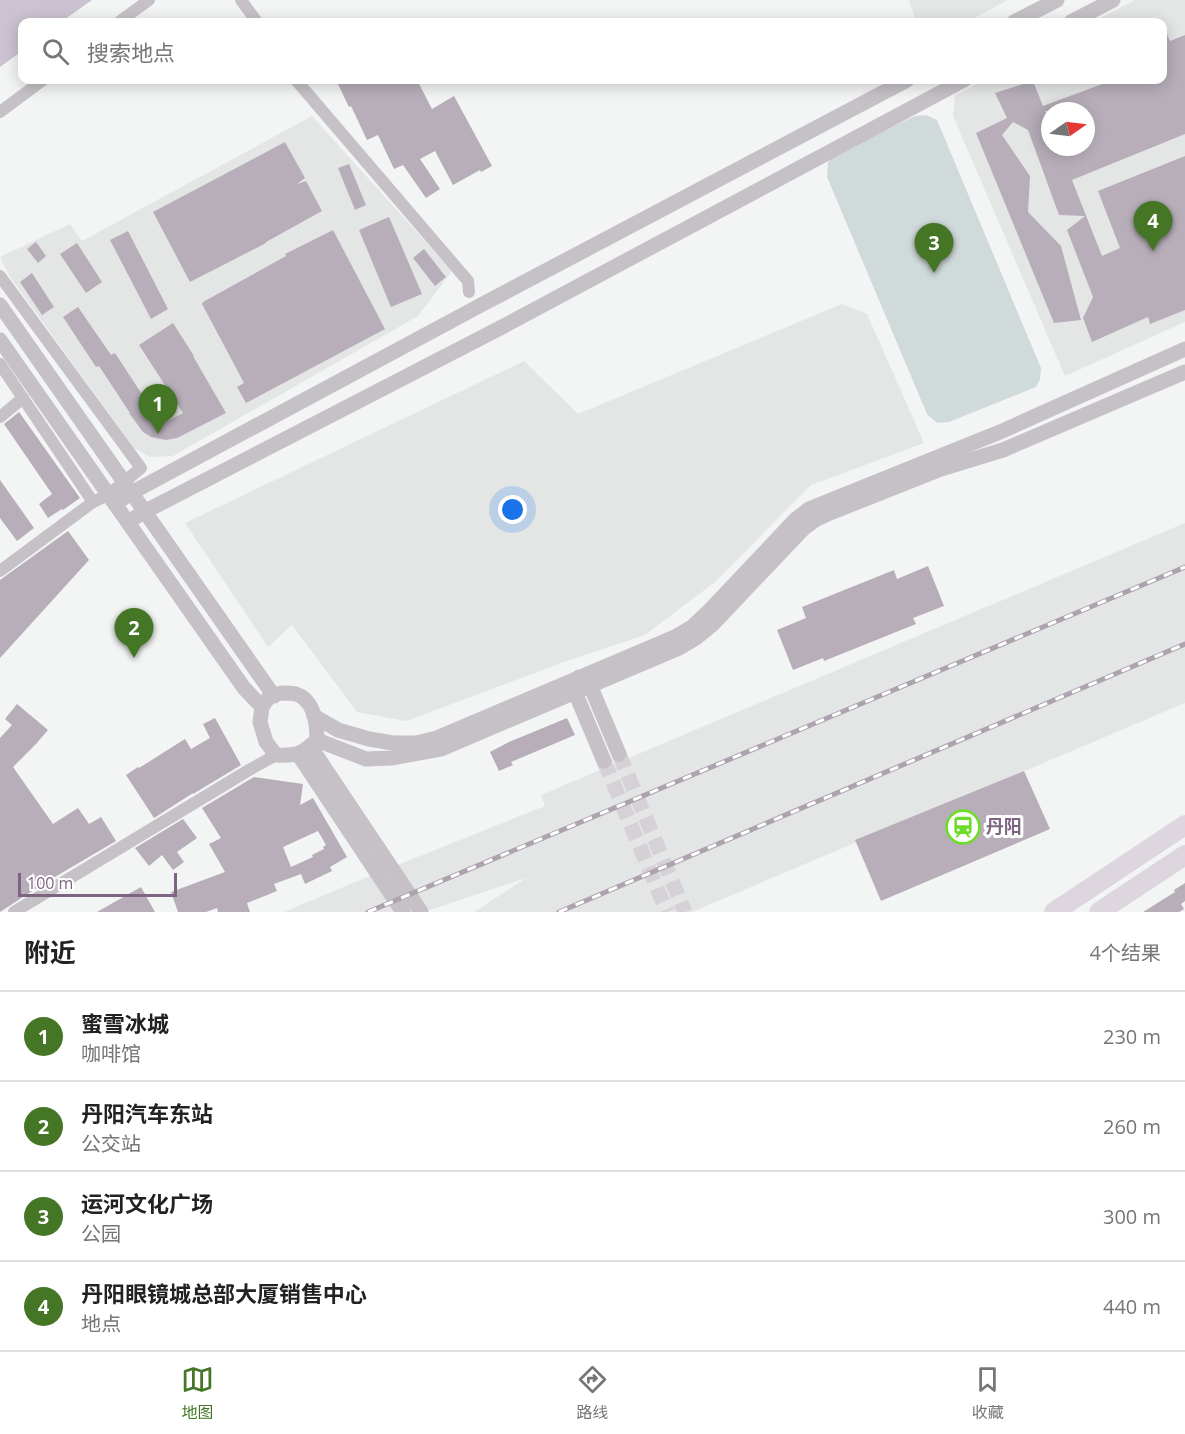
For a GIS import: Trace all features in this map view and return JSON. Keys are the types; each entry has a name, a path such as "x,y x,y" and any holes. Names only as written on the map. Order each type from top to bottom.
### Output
{"main road":[{"path":"1054,912 1185,825"},
{"path":"1099,912 1185,855"}],"street":[{"path":"124,18 149,0"},
{"path":"241,0 253,18"},
{"path":"1022,18 1057,0"},
{"path":"1079,18 1113,0"},
{"path":"0,112 38,84"},
{"path":"299,84 468,280 469,292"},
{"path":"0,571 93,502 112,499 128,488 899,84"},
{"path":"128,522 956,84"},
{"path":"0,276 141,468 128,488"},
{"path":"0,305 274,696"},
{"path":"0,340 244,688 262,707"},
{"path":"308,747 366,759 391,758 441,749 581,685 692,627 796,519 809,509 1000,432 1185,349"},
{"path":"0,364 93,502"},
{"path":"314,716 338,730 369,739 393,744 416,743 436,738 679,648 712,625 814,520 940,469 1003,450 1185,372"},
{"path":"0,417 23,398"},
{"path":"581,685 619,754"},
{"path":"581,685 604,761"},
{"path":"14,912 249,770 276,755 292,756 308,747 317,726 306,701 296,694 281,693 269,697 262,707 260,722 266,742 276,755"},
{"path":"308,747 403,912"},
{"path":"308,747 421,912"}],"shaded area":[{"path":"0,0 92,0 67,18 18,18 18,54 0,67"},
{"path":"909,0 1008,0 974,18 915,18"},
{"path":"1135,0 1185,0 1185,322 1065,376 953,116 955,95 977,84 1167,84 1167,18 1101,18"},
{"path":"926,115 937,120 1041,368 1040,379 1036,387 949,422 937,423 927,414 827,177 828,162 839,152 915,116"},
{"path":"312,116 452,271 418,316 173,456 150,457 134,448 10,277 0,257 70,224 82,241"},
{"path":"842,304 867,314 924,443 811,485 715,582 645,635 564,662 406,721 357,712 292,625 268,647 185,523 524,361 578,414"},
{"path":"1185,523 1185,703 692,912 474,912 526,878 424,912 284,912 545,806 541,795"}],"building":[{"path":"1167,34 1170,41 1185,35 1185,134 1072,180 1102,256 1120,248 1098,191 1185,156 1185,310 1150,324 1148,317 1092,342 1083,318 1093,297 1067,230 1085,216 1059,215 1028,130 1013,122 1002,135 1030,176 1028,212 1061,246 1081,320 1054,323 976,133 1007,118 995,93 1024,84 1034,84 1041,102 1041,156 1095,156 1095,102 1054,102 1102,84 1167,84"},
{"path":"338,84 419,84 432,109 454,96 492,166 453,185 435,151 420,159 440,189 426,198 403,165 394,169 378,135 367,140 351,106 349,107"},
{"path":"285,142 305,178 297,184 306,181 322,211 190,282 153,212"},
{"path":"349,164 366,205 355,210 338,168"},
{"path":"389,217 422,294 391,307 359,230"},
{"path":"333,230 385,329 246,403 237,387 244,383 203,302 286,256 285,254"},
{"path":"128,231 168,309 151,319 110,240"},
{"path":"36,242 46,256 38,263 27,249"},
{"path":"77,243 102,282 86,293 60,254"},
{"path":"424,249 446,277 435,286 413,258"},
{"path":"32,273 54,307 42,315 20,282"},
{"path":"78,307 111,355 115,353 153,414 159,419 168,421 183,413 139,345 173,323 226,413 177,438 166,440 151,437 143,432 63,317"},
{"path":"19,412 80,498 48,518 39,504 52,494 4,424"},
{"path":"0,480 34,528 17,541 0,518"},
{"path":"68,531 89,560 0,658 0,580"},
{"path":"928,566 944,606 913,618 916,624 824,661 823,658 793,670 777,630 806,618 802,607 894,570 897,579"},
{"path":"17,704 48,730 13,767 53,824 78,808 89,824 101,817 116,841 0,912 0,738 12,725 5,719"},
{"path":"215,718 241,765 154,818 126,775 185,739 191,749 210,738 203,724"},
{"path":"567,718 575,735 511,762 513,765 499,771 490,752"},
{"path":"1024,771 1050,829 881,901 855,840"},
{"path":"254,777 303,784 300,805 313,798 347,857 330,867 332,871 305,884 301,874 274,884 277,891 247,903 250,912 218,912 217,908 206,912 178,912 171,892 225,872 209,844 221,838 202,808","holes":["318,831 326,845 324,849 312,855 313,857 291,867 283,847"]},
{"path":"183,819 197,838 177,852 184,862 173,870 162,855 149,866 135,848"},
{"path":"1185,883 1185,901 1181,904 1184,909 1179,912 1143,912 1175,892 1174,890"},
{"path":"141,887 155,912 97,912 111,904"}],"tunnel":[{"path":"619,754 685,912"},
{"path":"604,761 667,912"}],"railway":[{"path":"368,912 1185,567"},
{"path":"559,912 1185,644"}],"place":[{"name":"丹阳眼镜城总部大厦销售中心","path":"1153,251"},
{"name":"运河文化广场","path":"934,273"},
{"name":"蜜雪冰城","path":"158,434"},
{"name":"丹阳汽车东站","path":"134,658"},
{"name":"丹阳","path":"963,827"}]}
